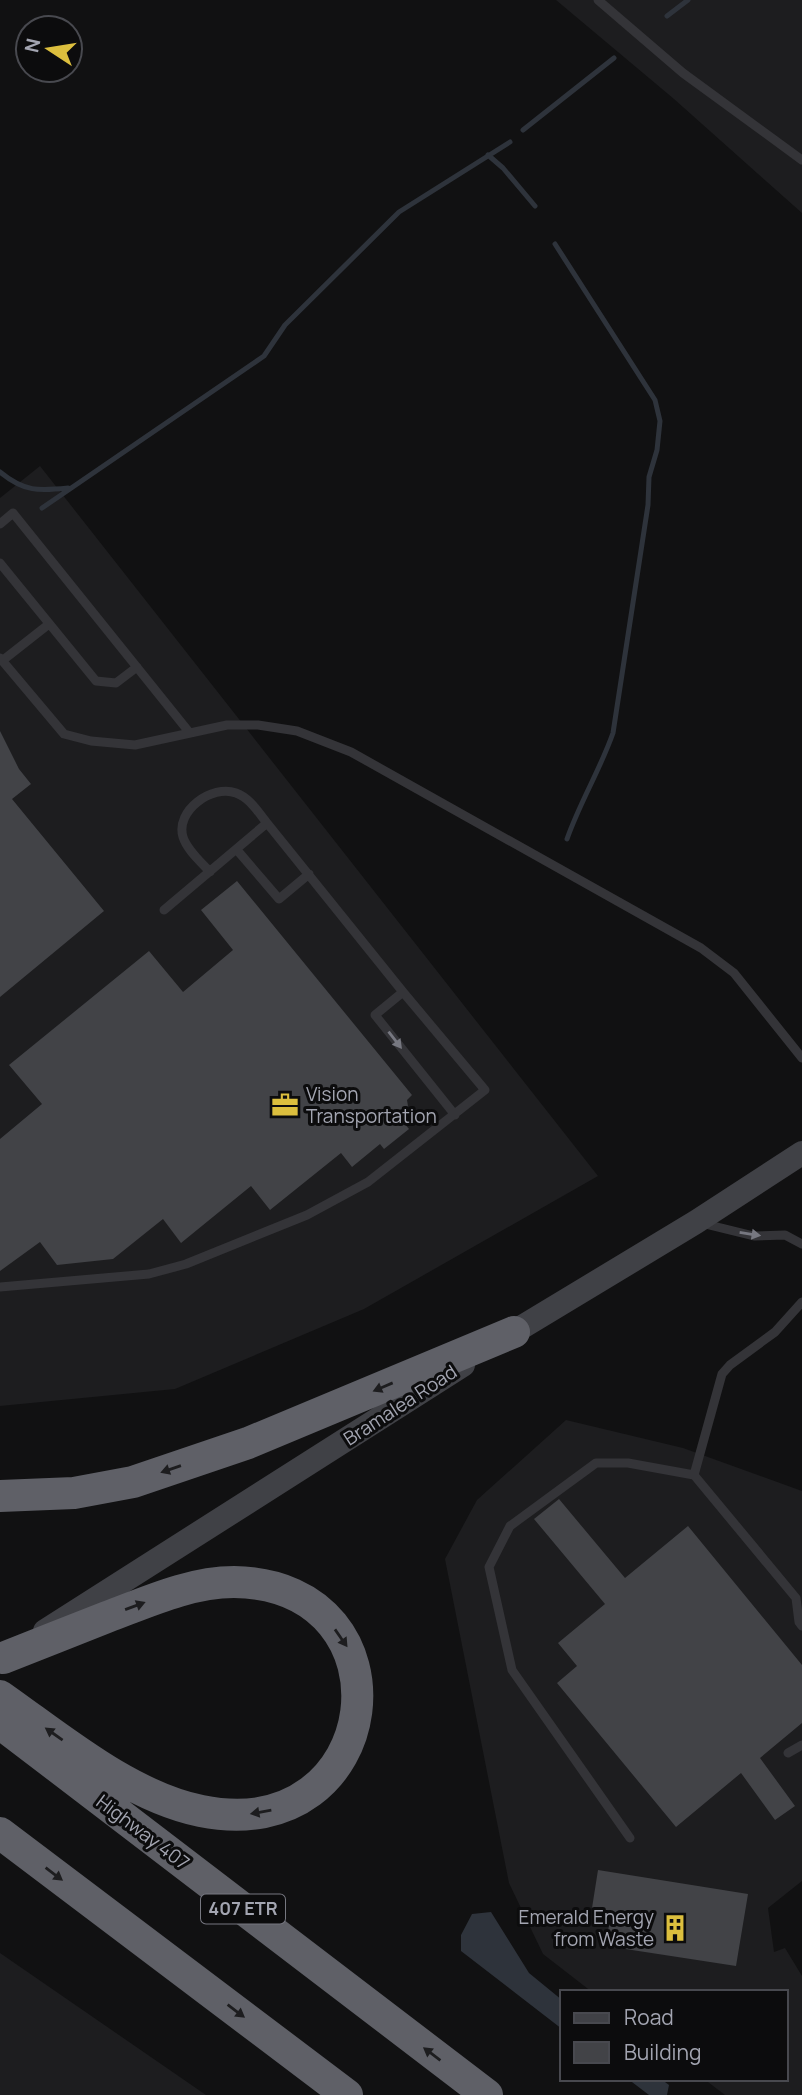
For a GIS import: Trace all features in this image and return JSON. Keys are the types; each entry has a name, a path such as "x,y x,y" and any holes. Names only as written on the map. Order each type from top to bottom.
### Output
{"highway":[{"path":"0,1496 74,1493 133,1482 248,1443 514,1332"},
{"path":"0,1696 136,1787 201,1811 238,1814 275,1809 312,1791 328,1777 347,1749 358,1707 358,1682 349,1649 339,1633 321,1613 303,1600 264,1586 234,1582 197,1587 138,1605 2,1659"},
{"name":"Highway 407","path":"0,1723 487,2095"},
{"path":"0,1833 347,2095"}],"main road":[{"name":"Bramalea Road","path":"2,1659 514,1332 696,1222 802,1153"}],"lane":[{"path":"598,0 683,73 802,160"},
{"path":"0,524 13,513 189,732"},
{"path":"0,563 96,681 116,683 137,667"},
{"path":"49,624 1,659 64,734 91,741 135,745 227,725 258,725 297,731 351,752 701,948 734,973 802,1058"},
{"path":"0,1287 149,1274 186,1264 307,1214 368,1182 485,1090 267,823 250,803 233,791 218,792 193,806 187,812 182,825 184,839 210,872"},
{"path":"164,910 267,823"},
{"path":"237,849 278,899 309,874"},
{"path":"403,992 375,1015 455,1115"},
{"path":"696,1222 754,1236 785,1235 802,1244"},
{"path":"694,1475 722,1374 775,1332 802,1302"},
{"path":"631,1838 512,1670 489,1566 510,1525 596,1463 628,1463 694,1475 796,1598 802,1626"},
{"path":"788,1753 802,1745"}],"shaded area":[{"path":"556,0 802,0 802,213 674,99"},
{"path":"40,466 598,1176 364,1309 175,1389 0,1406 0,498"},
{"name":"Emerald Energy from Waste","path":"566,1420 683,1448 802,1491 802,1881 768,1908 774,1952 785,1948 802,1976 802,2095 725,2095 707,2081 788,2081 788,1990 589,1990 543,1954 509,1883 445,1559 477,1500"},
{"path":"491,1912 529,1973 560,1998 560,2027 461,1951 461,1935 472,1914"},
{"path":"0,1953 206,2095 0,2095"},
{"path":"631,2081 664,2081 669,2085 667,2095 649,2095"}],"building":[{"path":"0,731 19,769 31,784 12,799 104,911 0,997"},
{"path":"237,881 412,1095 407,1100 409,1112 404,1123 409,1129 384,1149 380,1144 352,1167 341,1153 270,1210 251,1186 181,1243 163,1219 113,1259 57,1265 40,1242 0,1271 0,1139 42,1104 9,1065 149,951 183,992 233,950 201,910"},
{"path":"559,1499 625,1578 688,1526 802,1665 802,1723 760,1758 795,1806 775,1820 741,1773 676,1827 557,1683 577,1666 558,1643 605,1604 534,1519"},
{"name":"Emerald Energy from Waste","path":"598,1870 748,1894 736,1966 606,1946 611,1911 592,1908"}],"waterway":[{"path":"667,16 688,0"},
{"path":"523,130 614,58"},
{"path":"42,508 264,356 285,325 399,212 510,142"},
{"path":"488,155 503,168 535,206"},
{"path":"555,244 655,400 660,421 657,450 649,477 648,505 613,733 567,839"},
{"path":"0,472 32,489 68,488"}],"place":[{"name":"Vision Transportation","path":"285,1105"},
{"name":"Emerald Energy from Waste","path":"675,1928"}]}
